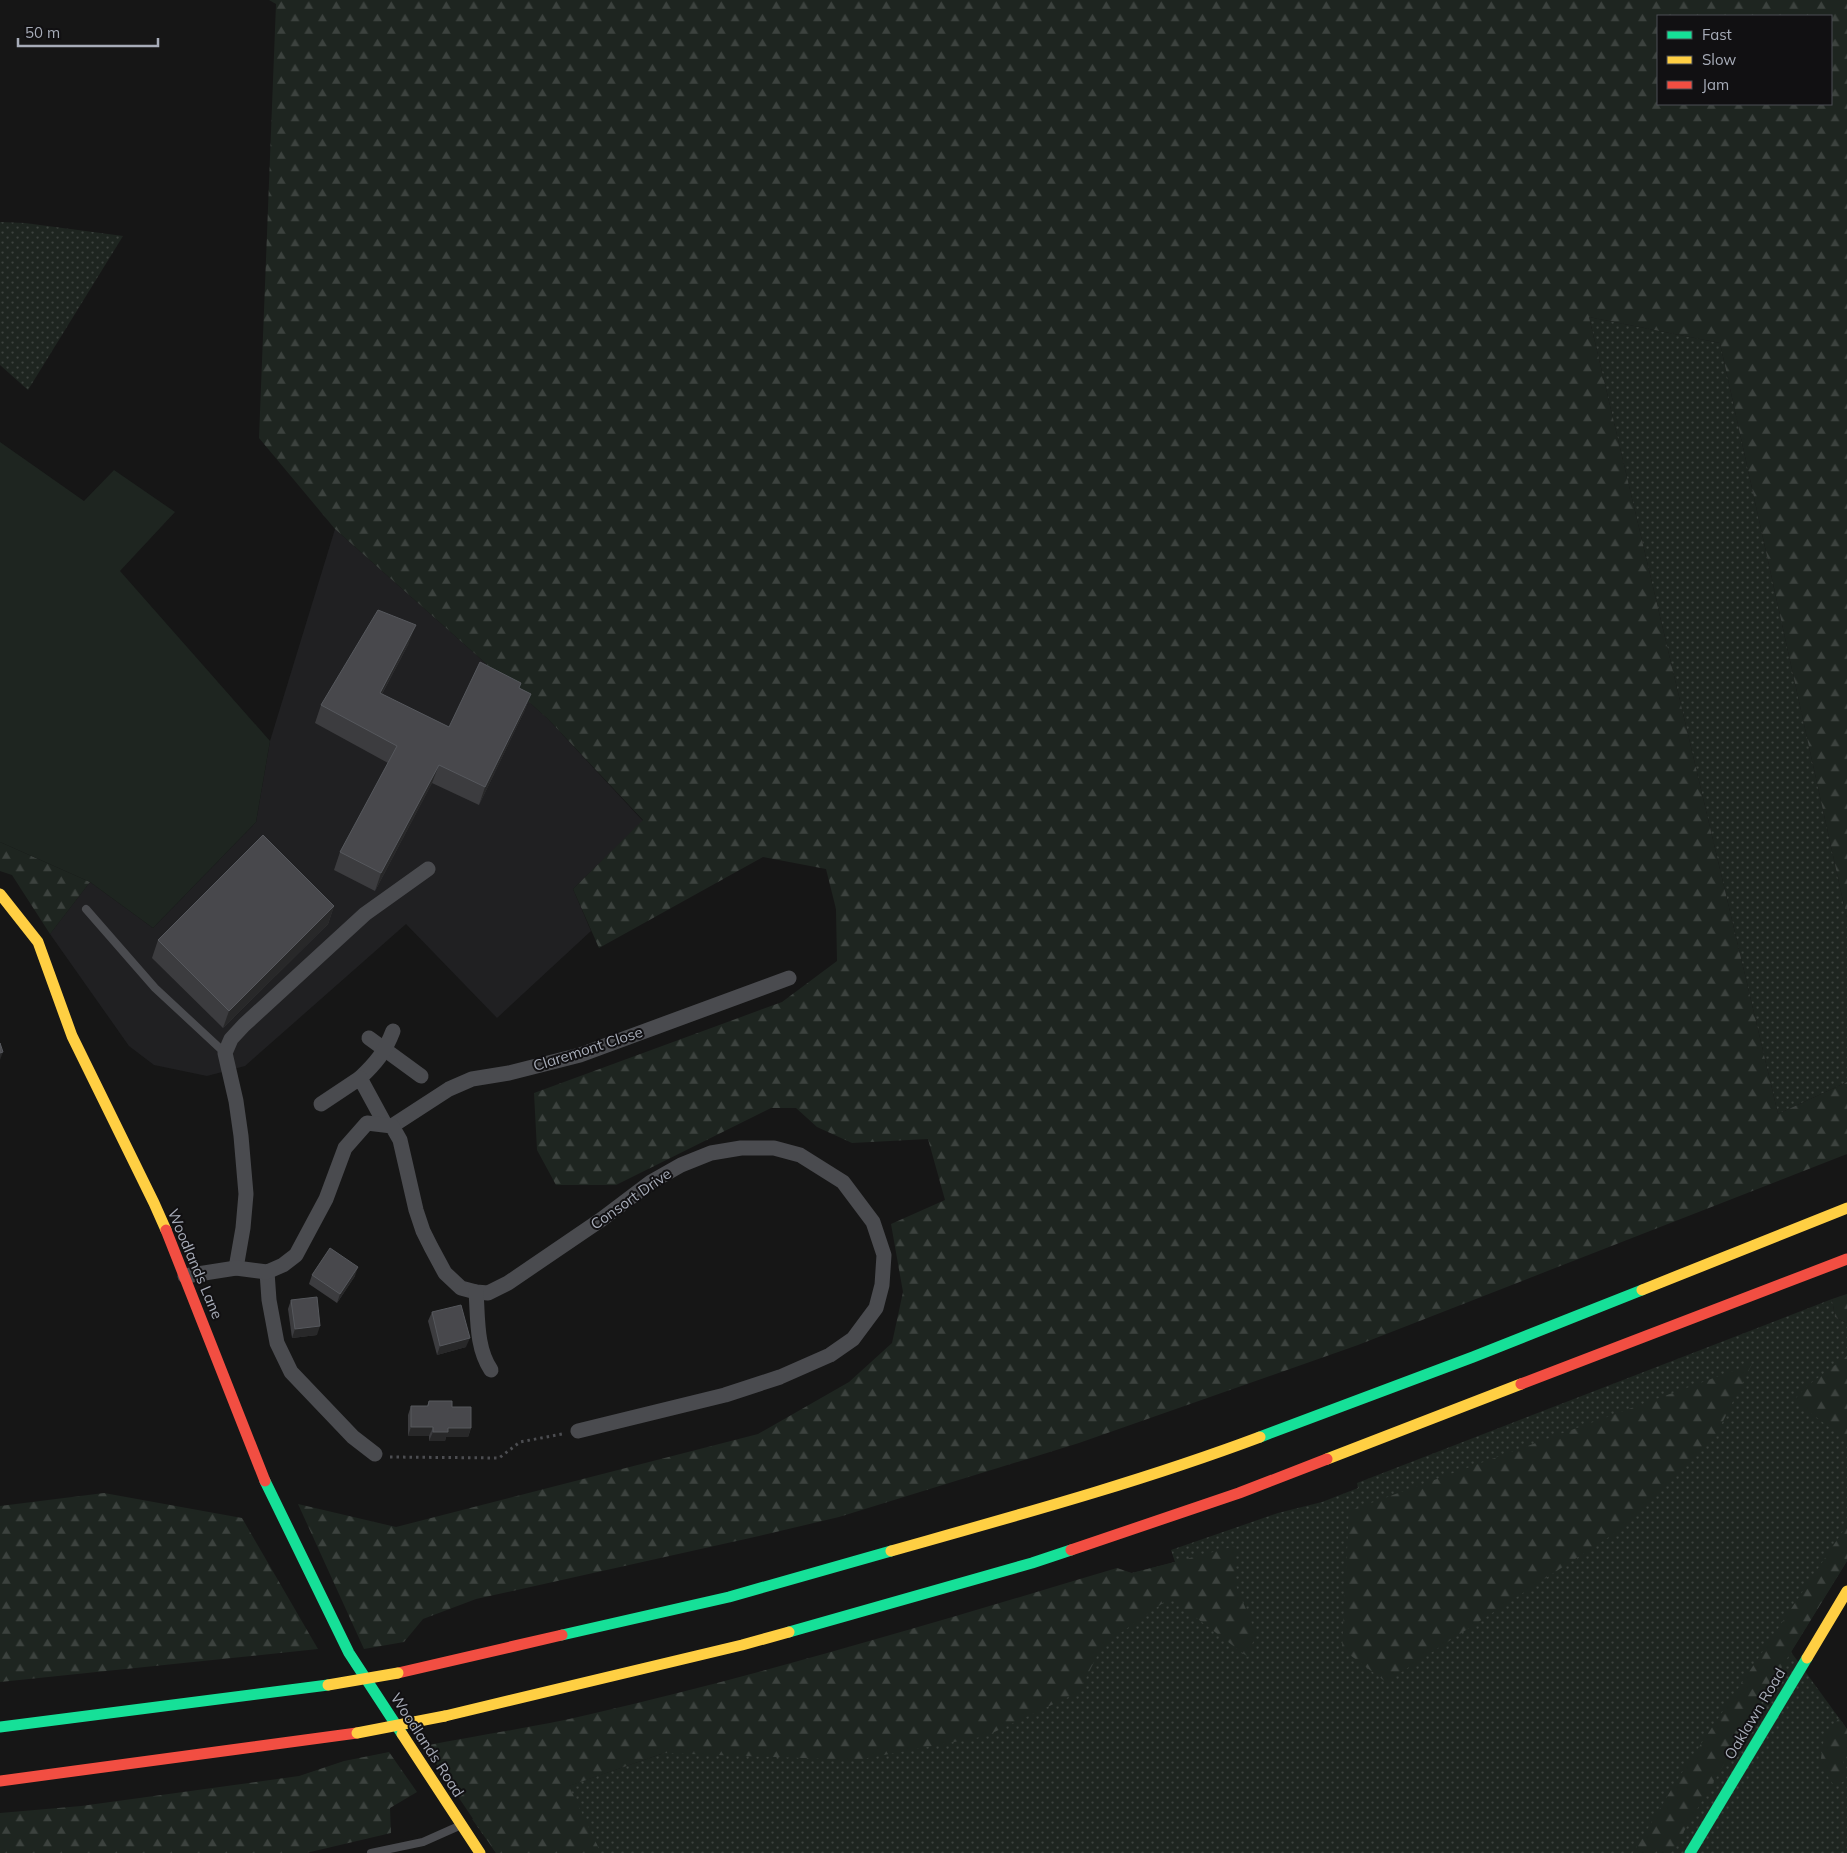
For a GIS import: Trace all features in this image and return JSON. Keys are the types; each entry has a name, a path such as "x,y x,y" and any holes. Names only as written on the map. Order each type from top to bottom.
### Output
{"main road":[{"name":"Woodlands Lane","path":"0,894 38,942 72,1036 154,1203 185,1276 269,1490 349,1653"},
{"path":"0,1727 328,1685 398,1673 729,1597 1080,1496 1230,1448 1473,1357 1847,1208"},
{"path":"0,1780 357,1733 445,1716 742,1645 1032,1563 1239,1493 1847,1259"},
{"name":"Oaklawn Road","path":"1690,1853 1847,1592"},
{"name":"Woodlands Road","path":"349,1653 480,1853"}],"street":[{"path":"236,1268 243,1228 246,1194 236,1101 225,1053 231,1039 365,914 428,869"},
{"name":"Claremont Close","path":"388,1125 449,1089 472,1079 508,1073 580,1055 789,978"},
{"path":"321,1104 360,1078 375,1063 386,1050 393,1031"},
{"path":"369,1038 421,1076"},
{"path":"360,1078 388,1125 400,1140 416,1210 422,1231 430,1247 445,1273 455,1283 461,1288 476,1292 481,1344 486,1362 491,1370"},
{"path":"185,1276 236,1268 267,1272 283,1265 296,1255 326,1199 345,1148 367,1122 388,1125"},
{"name":"Consort Drive","path":"476,1292 488,1293 508,1283 651,1182 681,1165 711,1154 741,1148 774,1148 800,1155 843,1182 859,1202 873,1222 884,1255 883,1278 876,1308 853,1339 815,1362 780,1377 724,1395 578,1431"},
{"path":"267,1272 277,1343 290,1372 353,1437 375,1454"}],"lane":[{"path":"86,910 155,988 225,1053"},
{"path":"372,1853 423,1842 461,1826"}],"path":[{"path":"375,1454 384,1457 499,1458 520,1442 578,1431"}],"shaded area":[{"path":"335,529 548,719 643,821 573,889 591,931 497,1018 406,924 245,1066 207,1076 154,1065 129,1046 50,934 90,882 153,928 256,822 270,741"}],"green space":[{"path":"269,0 1847,0 1847,919 1720,343 1589,317 1778,1114 1847,1082 1847,1154 1358,1345 1079,1443 839,1517 476,1599 423,1619 404,1642 364,1649 298,1504 396,1527 758,1434 849,1382 892,1343 903,1292 891,1224 945,1200 928,1139 852,1143 817,1127 796,1108 771,1108 616,1185 556,1185 537,1150 534,1093 782,1002 837,961 836,909 826,869 763,857 599,948 573,889 643,820 548,719 335,529 259,438 276,4"},
{"path":"0,222 25,223 123,236 28,390 0,365"},
{"path":"1589,317 1720,343 1847,919 1847,1082 1778,1114"},
{"path":"0,442 84,501 114,470 175,512 120,571 270,741 256,822 153,928 90,882 0,842"},
{"path":"0,842 90,882 50,934 12,875 0,871"},
{"path":"1847,1294 1847,1323 1835,1317 1832,1299"},
{"path":"1832,1299 1835,1317 1847,1323 1847,1561 1791,1652 1847,1729 1847,1853 496,1853 472,1819 894,1674 1132,1573 1175,1562 1171,1550 1278,1513 1322,1502 1358,1488 1357,1483"},
{"path":"1847,1356 1847,1441 1794,1400 1807,1386"},
{"path":"1752,1364 1717,1433 1615,1533 1386,1682 1342,1649 1349,1511"},
{"path":"104,1493 242,1518 318,1649 0,1682 0,1506"},
{"path":"1847,1525 1847,1561 1671,1853 1633,1853 1679,1777"},
{"path":"1236,1546 1234,1581 1256,1633 1248,1657 1170,1598 1102,1646 1079,1692 986,1736 857,1760 664,1753 569,1786 601,1853 496,1853 424,1746 570,1719 657,1698 855,1645 1117,1568 1132,1573"},
{"path":"1839,1718 1847,1729 1847,1751 1843,1756 1845,1780 1835,1787 1820,1765 1824,1738"},
{"path":"389,1752 417,1792 390,1808 391,1833 306,1853 0,1853 0,1813 81,1806 299,1776 344,1761"}],"building":[{"path":"378,610 416,625 380,693 449,727 480,662 521,683 519,688 531,694 485,787 439,765 381,873 340,852 397,746 321,705"},
{"path":"263,835 334,906 229,1011 158,940"},
{"path":"330,1248 358,1267 340,1294 312,1275"},
{"path":"317,1297 320,1326 295,1329 291,1300"},
{"path":"461,1305 470,1338 440,1346 432,1312"},
{"path":"429,1401 452,1401 452,1407 471,1407 471,1428 448,1428 448,1432 433,1432 433,1427 411,1427 411,1406 428,1406"}],"traffic: fast":[{"path":"1260,1437 1473,1357 1642,1290"},
{"path":"265,1481 349,1653 402,1734"},
{"path":"789,1632 1032,1563 1071,1550"},
{"path":"562,1635 729,1597 891,1551"},
{"path":"1690,1853 1807,1658"},
{"path":"0,1727 328,1685"}],"traffic: slow":[{"path":"0,894 38,942 72,1036 166,1230"},
{"path":"1642,1290 1847,1208"},
{"path":"1327,1459 1521,1384"},
{"path":"891,1551 1123,1484 1260,1437"},
{"path":"1807,1658 1847,1591"},
{"path":"445,1716 789,1632"},
{"path":"328,1685 398,1673"},
{"path":"357,1733 445,1716"},
{"path":"402,1734 480,1853"}],"traffic: jam":[{"path":"166,1230 265,1481"},
{"path":"1521,1384 1847,1259"},
{"path":"1071,1550 1239,1493 1327,1459"},
{"path":"398,1673 562,1635"},
{"path":"0,1781 357,1733"}]}
